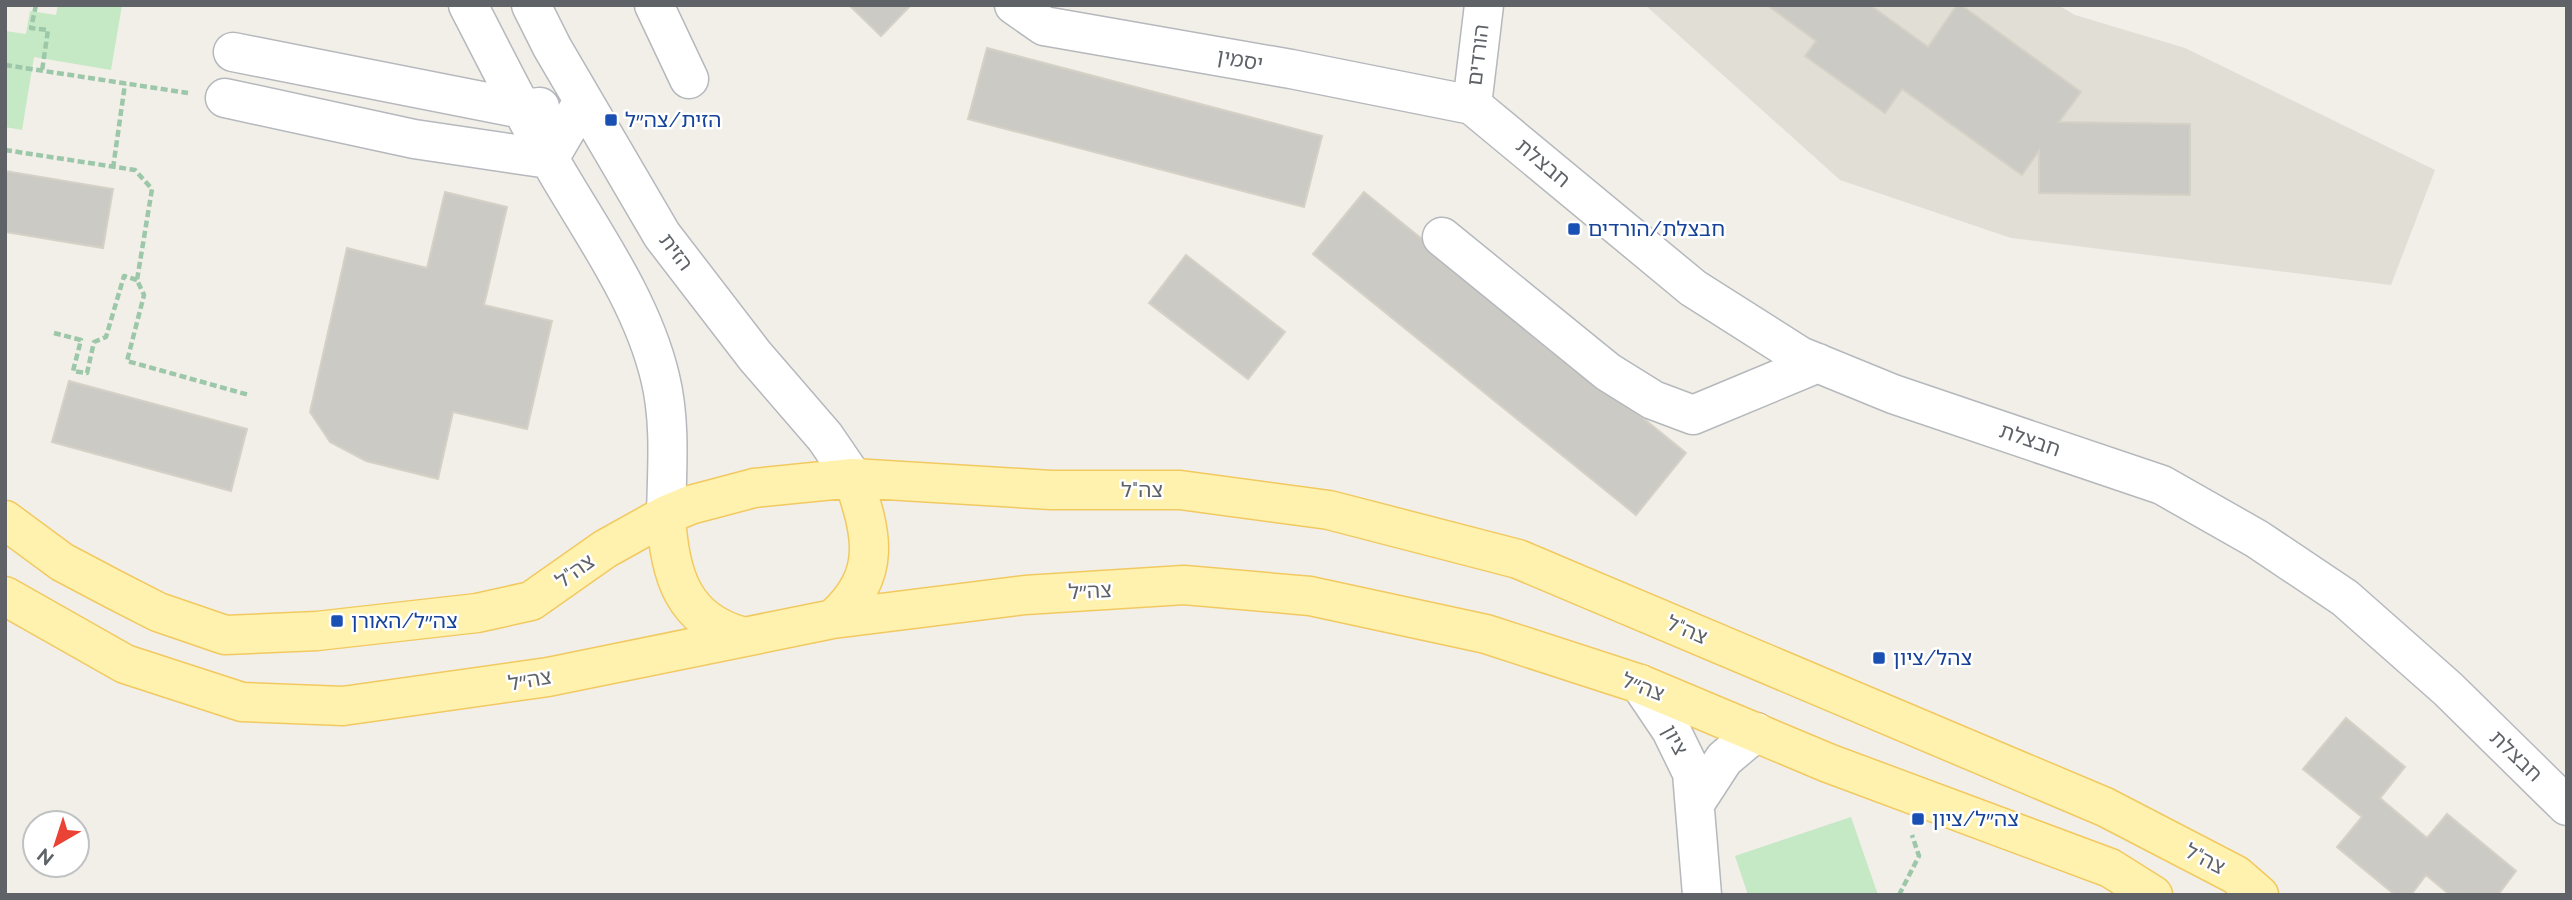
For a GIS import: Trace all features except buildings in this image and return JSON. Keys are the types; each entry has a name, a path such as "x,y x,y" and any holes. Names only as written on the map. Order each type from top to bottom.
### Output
{"main road":[{"name":"צה\"ל","path":"5,520 62,562 115,590 158,612 225,635 317,631 477,613 531,601 606,549 666,515 690,505 754,488 852,478 1051,490 1180,489 1329,510 1518,559 2105,807 2235,874 2259,895"},
{"path":"834,619 846,608 859,589 870,557 870,536 852,478"},
{"path":"666,515 672,568 687,599 706,621 745,637"},
{"name":"צה״ל","path":"5,596 125,664 242,702 343,706 451,693 548,677 834,619 1025,595 1184,585 1310,596 1486,634 1640,684 1895,788 2110,868 2153,895"}],"street":[{"path":"468,5 549,159 631,297 649,340 662,393 667,448 666,515"},
{"name":"הזית","path":"531,5 583,102 662,235 755,356 825,437 852,478"},
{"name":"יסמין","path":"1014,5 1044,26 1291,69 1472,105"},
{"name":"הורדים","path":"1472,105 1484,5"},
{"path":"660,18 689,79"},
{"path":"233,52 523,109 583,102"},
{"path":"225,98 414,139 549,159"},
{"path":"549,159 583,102"},
{"name":"חבצלת","path":"1472,105 1693,288 1800,356 1893,394 2162,485 2257,540 2345,598 2448,689 2567,806"},
{"path":"1441,237 1608,372 1653,400 1693,415 1818,363"},
{"name":"ציון","path":"1640,684 1684,753 1692,773 1696,802 1696,849 1702,895"},
{"name":"ציון","path":"1696,802 1724,760 1755,732"}],"path":[{"path":"36,5 31,28 48,30 42,71"},
{"path":"5,65 225,98"},
{"path":"113,168 125,84"},
{"path":"5,150 135,170 152,189 136,280 144,295 127,361 249,395"},
{"path":"54,332 80,340 73,371 87,373 94,342 106,337 124,276 136,280"},
{"path":"1895,788 1919,856 1899,895"}],"shaded area":[{"path":"1645,5 2058,5 2075,15 2185,48 2435,170 2391,285 2011,238 1840,180"}],"green space":[{"path":"58,5 122,5 111,70 34,57 22,130 5,127 5,31 26,34 30,11 56,15"},
{"path":"1851,817 1878,895 1748,895 1735,856"}],"place":[{"name":"הזית/צה״ל","path":"611,120"},
{"name":"חבצלת/הורדים","path":"1574,229"},
{"name":"צה״ל/האורן","path":"337,621"},
{"name":"צהל/ציון","path":"1879,658"},
{"name":"צה״ל/ציון","path":"1918,819"}]}
